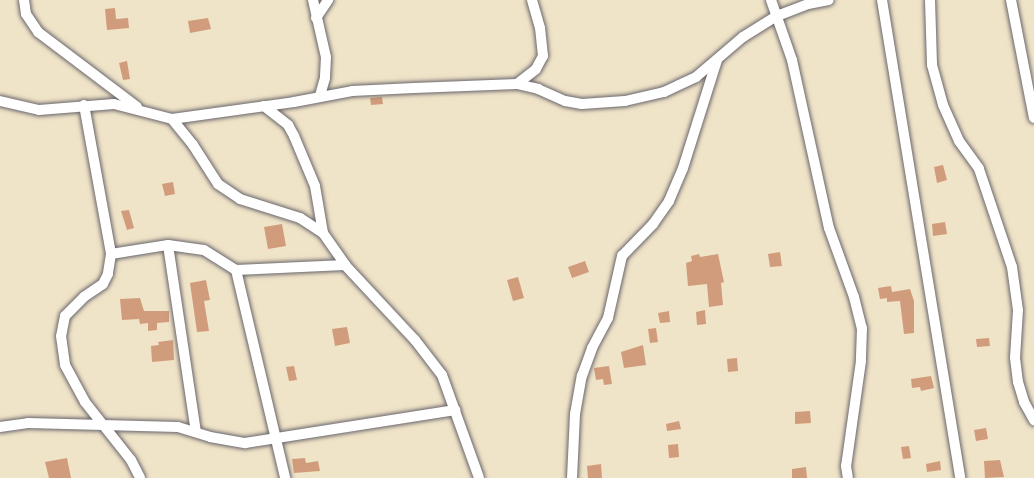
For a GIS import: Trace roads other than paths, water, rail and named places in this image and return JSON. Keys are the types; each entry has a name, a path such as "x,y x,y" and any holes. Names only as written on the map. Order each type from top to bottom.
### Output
{"street":[{"path":"24,0 26,14 38,32 140,109"},
{"path":"313,0 326,57 325,78 320,96"},
{"path":"316,18 328,0"},
{"path":"517,84 536,69 543,56 540,28 532,0"},
{"path":"771,0 792,60 829,228 854,297 862,328 856,404 846,466 848,478"},
{"path":"0,101 39,110 114,104 172,119 352,91 517,84 538,89 565,101 582,104 625,101 664,92 696,77 743,37 777,16 808,4 829,0"},
{"path":"882,0 899,117 960,478"},
{"path":"930,0 932,65 943,105 959,141 979,169 1012,267 1018,310 1015,358 1018,382 1024,402 1034,420"},
{"path":"1011,0 1034,118"},
{"path":"572,478 575,414 582,376 592,348 608,318 622,256 653,224 669,201 683,168 717,60"},
{"path":"84,105 111,254 108,274 103,284 84,297 65,316 61,336 65,365 85,402 131,460 140,478"},
{"path":"264,106 288,125 294,136 315,186 323,233"},
{"path":"172,119 193,145 218,184 240,199 300,218 323,233 345,265 415,340 442,375 479,478"},
{"path":"111,254 168,245 204,250 236,270 345,265"},
{"path":"168,245 196,432"},
{"path":"236,270 285,478"},
{"path":"0,427 28,423 178,427 238,442 455,410"}]}
